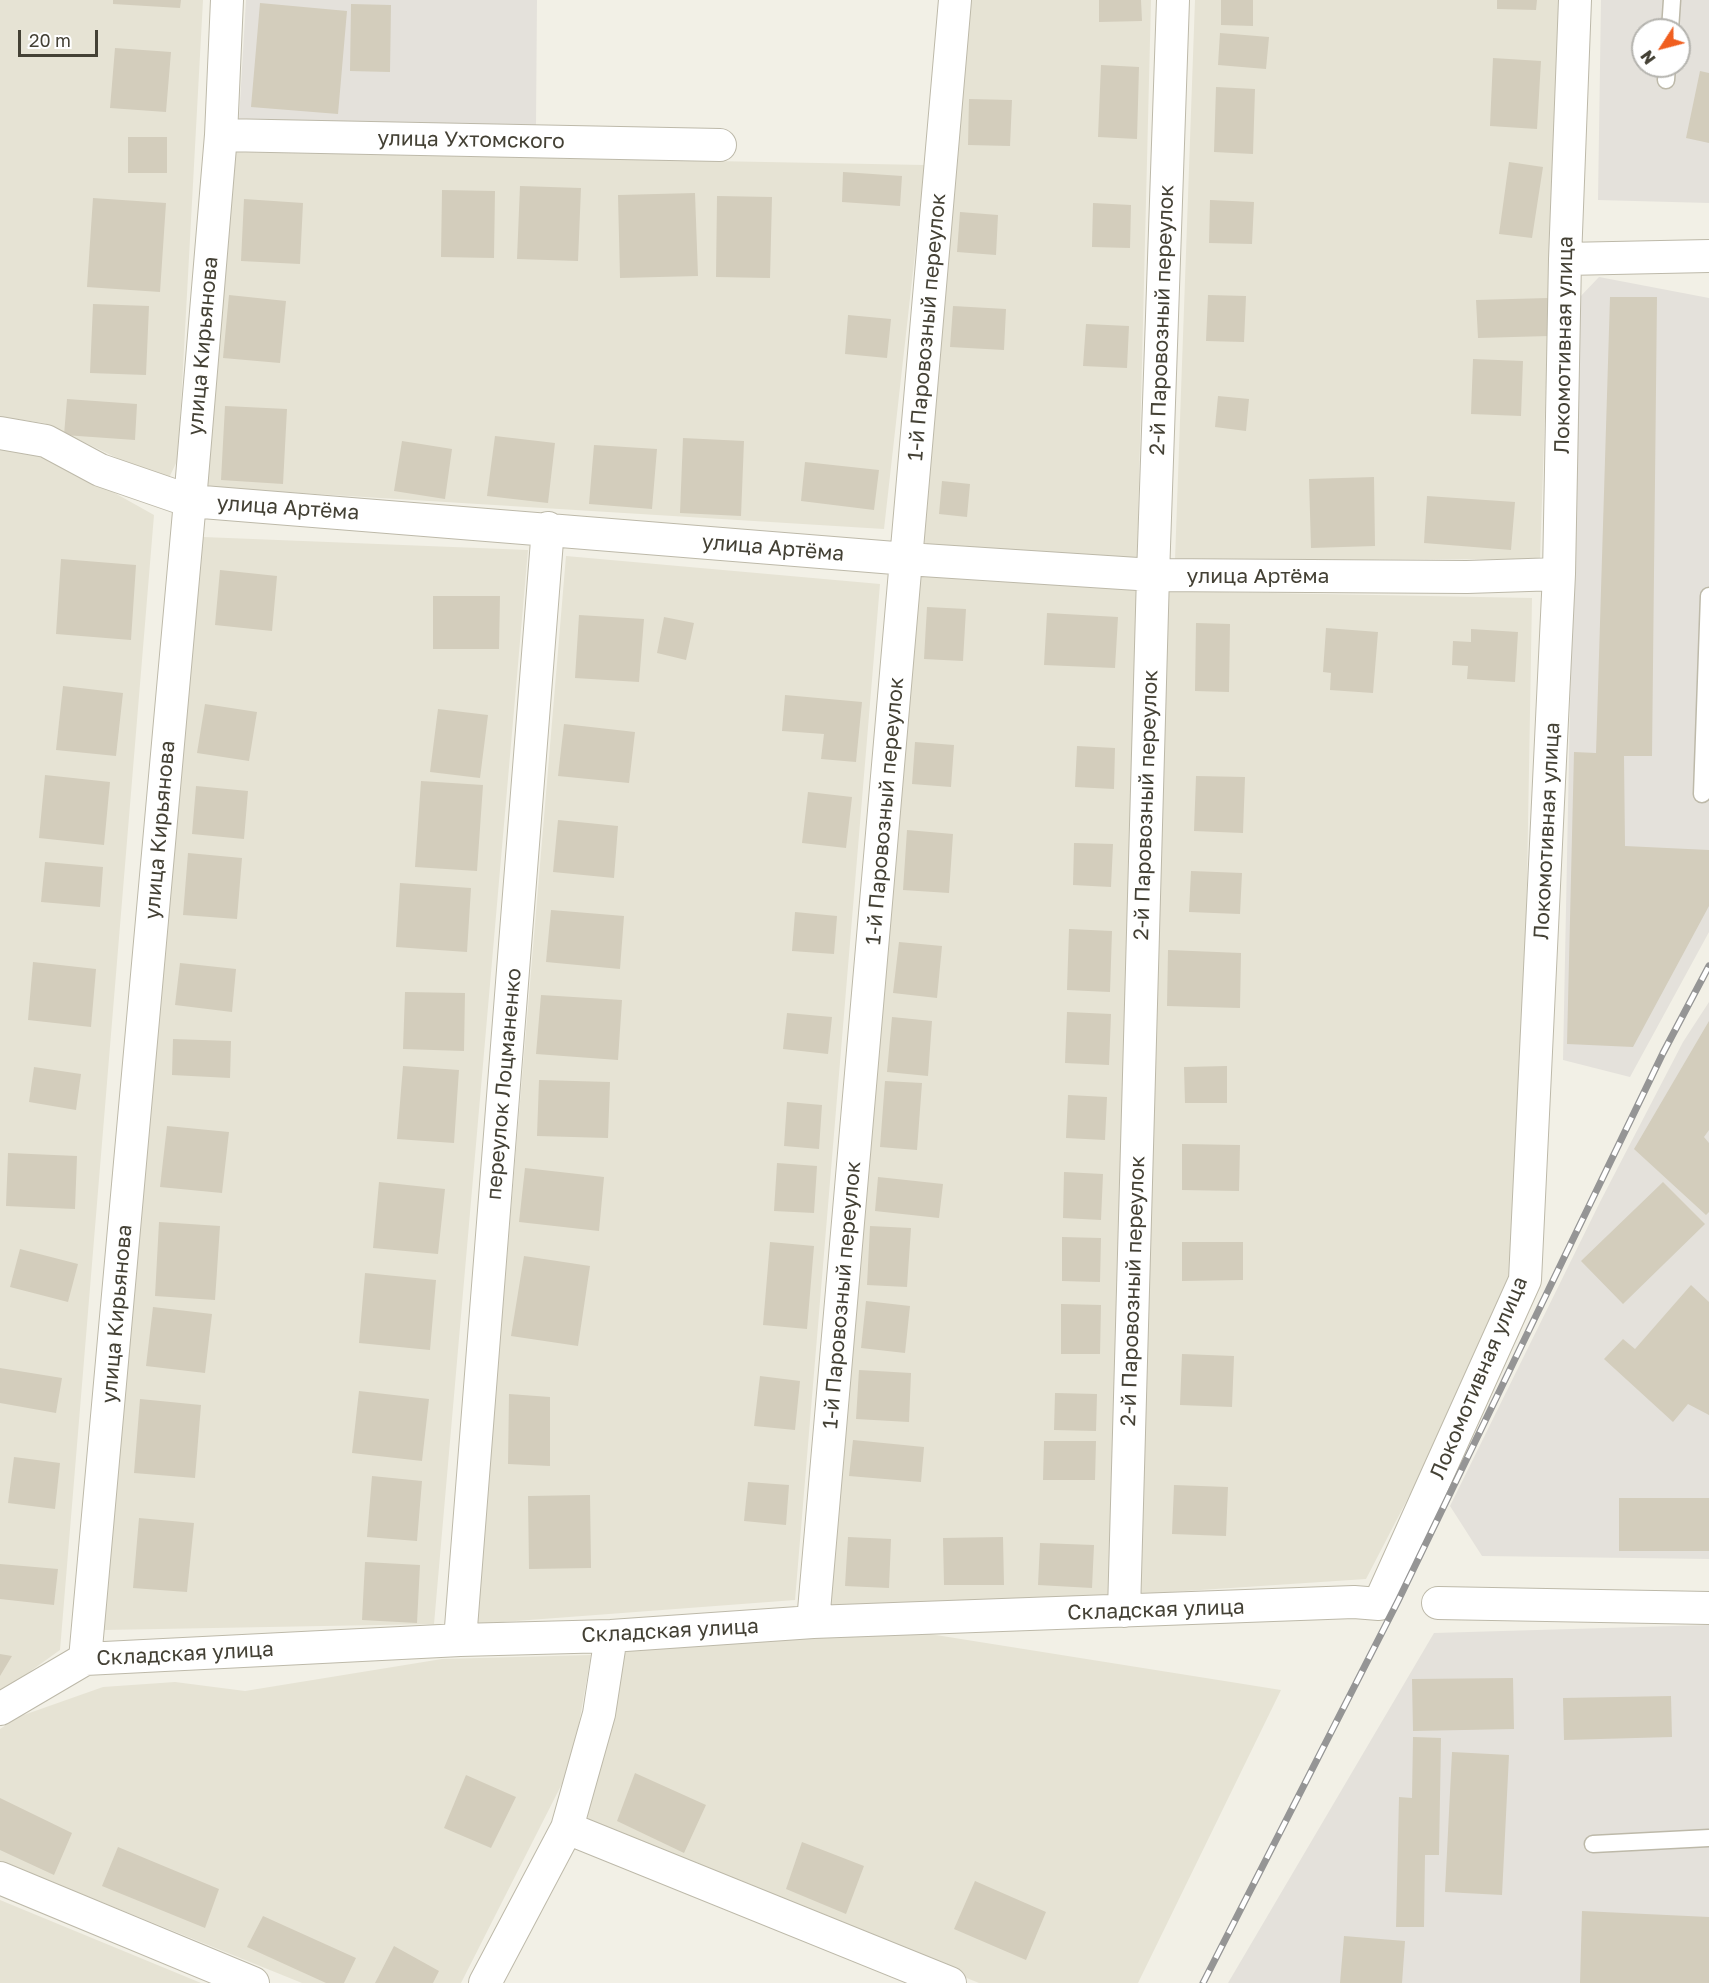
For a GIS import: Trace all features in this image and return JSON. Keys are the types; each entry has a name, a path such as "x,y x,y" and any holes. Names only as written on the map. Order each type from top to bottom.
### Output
{"street":[{"name":"улица Кирьянова","path":"85,1659 190,501 221,135 227,0"},
{"name":"1-й Паровозный переулок","path":"813,1622 955,0"},
{"name":"2-й Паровозный переулок","path":"1124,1611 1153,575 1173,0"},
{"name":"Локомотивная улица","path":"1354,1602 1379,1604 1525,1280 1559,574 1565,259 1575,0"},
{"name":"улица Ухтомского","path":"221,135 720,145"},
{"path":"1565,259 1709,256"},
{"name":"улица Артёма","path":"0,433 46,441 100,470 190,501 548,528 907,559 1153,575 1467,577 1559,574"},
{"name":"переулок Лоцманенко","path":"460,1640 548,528"},
{"name":"Складская улица","path":"0,1709 85,1659 460,1640 611,1636 813,1622 1354,1602"},
{"path":"1438,1603 1709,1608"},
{"path":"485,1983 567,1828 599,1714 611,1636"},
{"path":"567,1828 950,1983"},
{"path":"0,1878 253,1983"}],"lane":[{"path":"1671,18 1672,0"},
{"path":"1702,794 1709,596"},
{"path":"1593,1844 1709,1838"}],"shaded area":[{"path":"0,0 203,0 178,459 167,482 44,423 0,417"},
{"path":"246,0 537,0 536,125 239,120"},
{"path":"969,0 1151,0 1137,563 924,545"},
{"path":"1195,0 1559,0 1540,559 1175,560"},
{"path":"1601,0 1709,0 1709,203 1598,200"},
{"path":"233,152 925,165 884,529 202,487"},
{"path":"1599,277 1709,298 1709,932 1630,1077 1563,1060 1578,299"},
{"path":"0,442 29,445 154,515 60,1650 0,1693"},
{"path":"203,537 528,550 434,1624 103,1630"},
{"path":"566,556 880,584 795,1600 476,1624"},
{"path":"917,574 1143,589 1112,1600 825,1610"},
{"path":"1168,591 1532,598 1520,1282 1366,1579 1140,1594"},
{"path":"1709,1002 1709,1559 1482,1556 1450,1506 1600,1202 1683,1042"},
{"path":"1709,1625 1709,1983 1228,1983 1434,1633"},
{"path":"917,1632 1281,1690 1138,1983 979,1983 585,1822 626,1646"},
{"path":"591,1655 572,1764 461,1983 302,1983 0,1861 0,1729 18,1717 103,1687 175,1682 245,1691 442,1659"},
{"path":"0,1900 201,1983 0,1983"}],"building":[{"path":"113,0 181,0 180,8 113,4"},
{"path":"1099,0 1141,0 1142,21 1099,22"},
{"path":"1221,0 1253,0 1253,26 1221,25"},
{"path":"1497,0 1537,0 1536,10 1497,9"},
{"path":"260,3 347,11 338,114 251,107"},
{"path":"351,4 391,5 390,72 350,71"},
{"path":"1220,33 1269,37 1266,69 1218,65"},
{"path":"115,48 171,52 166,112 110,108"},
{"path":"1493,58 1541,61 1537,129 1490,126"},
{"path":"1101,65 1139,67 1137,139 1098,137"},
{"path":"1700,71 1709,73 1709,143 1686,138"},
{"path":"1216,87 1255,89 1253,154 1214,152"},
{"path":"969,99 1012,100 1010,146 968,145"},
{"path":"128,137 167,137 167,173 128,173"},
{"path":"1509,162 1543,167 1532,238 1499,234"},
{"path":"843,172 902,176 900,206 842,202"},
{"path":"520,186 581,188 578,261 517,259"},
{"path":"442,190 495,191 494,258 441,257"},
{"path":"695,193 698,276 620,278 618,195"},
{"path":"717,196 772,197 770,278 716,277"},
{"path":"93,198 166,203 160,292 87,287"},
{"path":"244,199 303,203 300,264 241,261"},
{"path":"1210,200 1254,202 1252,244 1209,243"},
{"path":"1093,203 1131,205 1130,248 1092,247"},
{"path":"960,212 998,215 996,255 957,252"},
{"path":"229,295 286,301 280,363 223,358"},
{"path":"1208,295 1246,296 1244,342 1206,341"},
{"path":"1610,297 1657,297 1652,756 1624,756 1625,846 1709,850 1709,906 1633,1047 1567,1044 1574,752 1596,753"},
{"path":"1548,298 1549,336 1478,338 1476,300"},
{"path":"93,304 149,306 146,375 90,373"},
{"path":"953,306 1006,309 1004,350 950,347"},
{"path":"848,315 891,319 887,358 845,354"},
{"path":"1086,324 1129,326 1127,368 1083,366"},
{"path":"1473,359 1523,361 1521,416 1471,414"},
{"path":"1218,396 1249,399 1246,431 1215,427"},
{"path":"67,399 137,404 135,440 64,435"},
{"path":"225,406 287,409 283,484 221,480"},
{"path":"495,436 555,443 548,503 487,496"},
{"path":"683,438 744,441 741,516 680,513"},
{"path":"402,441 452,449 445,499 394,491"},
{"path":"594,445 657,449 652,509 589,504"},
{"path":"805,462 879,470 874,510 801,501"},
{"path":"1374,477 1375,546 1311,548 1309,479"},
{"path":"942,481 970,484 967,517 939,514"},
{"path":"1427,496 1515,502 1511,550 1424,543"},
{"path":"61,559 136,565 131,640 56,634"},
{"path":"220,570 277,576 272,631 215,625"},
{"path":"433,596 500,596 499,649 433,649"},
{"path":"927,607 966,609 963,661 924,659"},
{"path":"1047,613 1118,617 1115,668 1044,665"},
{"path":"579,615 644,619 639,682 575,678"},
{"path":"664,617 694,623 686,660 657,653"},
{"path":"1196,623 1230,624 1229,692 1195,691"},
{"path":"1326,628 1378,632 1373,693 1330,690 1331,673 1323,672"},
{"path":"1471,629 1518,632 1515,682 1467,679 1468,666 1452,665 1453,641 1471,642"},
{"path":"63,686 123,693 116,756 56,750"},
{"path":"785,695 862,702 856,762 821,759 824,734 782,731"},
{"path":"205,704 257,712 249,761 197,753"},
{"path":"438,709 488,715 480,778 430,772"},
{"path":"564,724 635,732 629,783 558,776"},
{"path":"915,742 954,745 951,787 912,784"},
{"path":"1077,746 1115,748 1114,789 1075,787"},
{"path":"45,775 110,782 104,845 39,838"},
{"path":"1196,776 1245,777 1243,833 1194,831"},
{"path":"421,781 483,785 477,871 415,867"},
{"path":"196,786 248,791 244,839 192,834"},
{"path":"808,792 852,797 846,848 802,843"},
{"path":"558,820 618,826 614,878 553,872"},
{"path":"907,830 953,834 949,893 903,890"},
{"path":"1074,843 1113,844 1111,887 1073,885"},
{"path":"188,853 242,858 237,919 183,915"},
{"path":"45,862 103,867 100,907 41,902"},
{"path":"1191,871 1242,873 1240,914 1189,912"},
{"path":"400,883 471,888 467,952 396,947"},
{"path":"551,910 624,916 620,969 546,962"},
{"path":"795,912 837,916 834,954 792,951"},
{"path":"1069,929 1112,931 1110,992 1067,990"},
{"path":"899,942 942,946 937,998 893,993"},
{"path":"1168,950 1241,953 1240,1008 1167,1006"},
{"path":"33,962 96,969 91,1027 28,1020"},
{"path":"180,963 236,969 232,1012 175,1005"},
{"path":"405,992 465,993 464,1051 403,1049"},
{"path":"541,995 622,1000 618,1060 536,1054"},
{"path":"1067,1012 1111,1014 1109,1065 1065,1063"},
{"path":"787,1013 832,1017 828,1054 783,1049"},
{"path":"892,1017 932,1021 928,1076 887,1072"},
{"path":"1709,1021 1709,1130 1704,1137 1709,1143 1709,1212 1706,1215 1634,1149"},
{"path":"173,1039 231,1041 230,1078 172,1075"},
{"path":"403,1066 459,1070 454,1143 397,1139"},
{"path":"1227,1066 1227,1103 1185,1103 1184,1067"},
{"path":"34,1067 81,1074 76,1110 29,1102"},
{"path":"539,1080 610,1082 608,1138 537,1136"},
{"path":"885,1081 922,1083 917,1150 880,1147"},
{"path":"1068,1095 1107,1097 1105,1140 1066,1138"},
{"path":"787,1102 822,1105 819,1149 784,1146"},
{"path":"167,1126 229,1132 222,1193 160,1187"},
{"path":"1182,1144 1240,1145 1239,1191 1182,1190"},
{"path":"8,1153 77,1156 75,1209 6,1206"},
{"path":"777,1163 817,1166 814,1213 774,1211"},
{"path":"525,1168 604,1177 599,1231 519,1222"},
{"path":"1064,1172 1103,1174 1101,1220 1063,1218"},
{"path":"878,1177 943,1184 939,1218 875,1211"},
{"path":"379,1182 445,1189 438,1254 373,1248"},
{"path":"1663,1182 1705,1224 1623,1304 1581,1261"},
{"path":"159,1222 220,1226 215,1300 155,1296"},
{"path":"870,1226 911,1228 907,1287 867,1285"},
{"path":"1062,1237 1101,1238 1100,1282 1062,1281"},
{"path":"770,1242 814,1246 807,1329 763,1325"},
{"path":"1182,1242 1243,1242 1243,1280 1182,1281"},
{"path":"20,1249 78,1264 68,1302 10,1287"},
{"path":"524,1256 590,1266 578,1346 511,1336"},
{"path":"365,1273 436,1280 430,1350 359,1343"},
{"path":"1691,1285 1709,1302 1709,1415 1688,1404 1673,1422 1604,1359 1623,1339 1635,1349"},
{"path":"866,1301 910,1306 905,1353 861,1348"},
{"path":"1061,1304 1101,1305 1100,1354 1061,1354"},
{"path":"153,1307 212,1314 205,1373 146,1366"},
{"path":"1182,1354 1234,1356 1232,1407 1180,1405"},
{"path":"0,1368 62,1378 56,1413 0,1403"},
{"path":"859,1370 911,1373 909,1422 856,1419"},
{"path":"760,1376 800,1381 795,1430 754,1426"},
{"path":"359,1391 429,1399 422,1461 352,1453"},
{"path":"1055,1393 1097,1394 1096,1431 1054,1430"},
{"path":"509,1394 550,1397 550,1466 508,1464"},
{"path":"140,1399 201,1405 195,1478 134,1473"},
{"path":"853,1440 924,1447 921,1482 849,1476"},
{"path":"1044,1441 1096,1441 1095,1480 1043,1480"},
{"path":"14,1457 60,1463 55,1509 8,1503"},
{"path":"372,1476 422,1481 417,1541 367,1537"},
{"path":"748,1482 789,1485 786,1525 744,1521"},
{"path":"1174,1485 1228,1487 1226,1536 1172,1534"},
{"path":"590,1495 591,1568 529,1569 528,1496"},
{"path":"1619,1498 1709,1498 1709,1551 1619,1551"},
{"path":"139,1518 194,1523 187,1592 133,1588"},
{"path":"848,1537 891,1539 889,1588 845,1586"},
{"path":"1003,1537 1004,1585 944,1585 943,1538"},
{"path":"1040,1543 1094,1545 1092,1588 1038,1585"},
{"path":"365,1562 420,1565 417,1623 362,1620"},
{"path":"0,1564 58,1569 54,1605 0,1599"},
{"path":"0,1654 12,1656 0,1676"},
{"path":"1513,1678 1514,1729 1413,1731 1412,1679"},
{"path":"1671,1696 1672,1737 1564,1740 1563,1698"},
{"path":"1413,1737 1441,1738 1439,1855 1425,1855 1424,1927 1396,1927 1399,1797 1412,1798"},
{"path":"1452,1752 1509,1755 1502,1895 1445,1892"},
{"path":"635,1773 706,1805 684,1853 617,1821"},
{"path":"466,1775 516,1797 491,1848 444,1828"},
{"path":"0,1798 72,1833 54,1875 0,1850"},
{"path":"802,1842 864,1866 846,1914 786,1889"},
{"path":"118,1847 219,1889 205,1928 102,1886"},
{"path":"975,1881 1046,1912 1026,1960 954,1929"},
{"path":"1582,1911 1709,1917 1709,1983 1580,1983"},
{"path":"263,1916 356,1958 344,1983 326,1983 247,1947"},
{"path":"1344,1936 1405,1941 1402,1983 1340,1983"},
{"path":"394,1946 439,1971 433,1983 375,1983"}],"railway":[{"path":"1203,1983 1398,1601 1663,1053 1709,966"}]}
